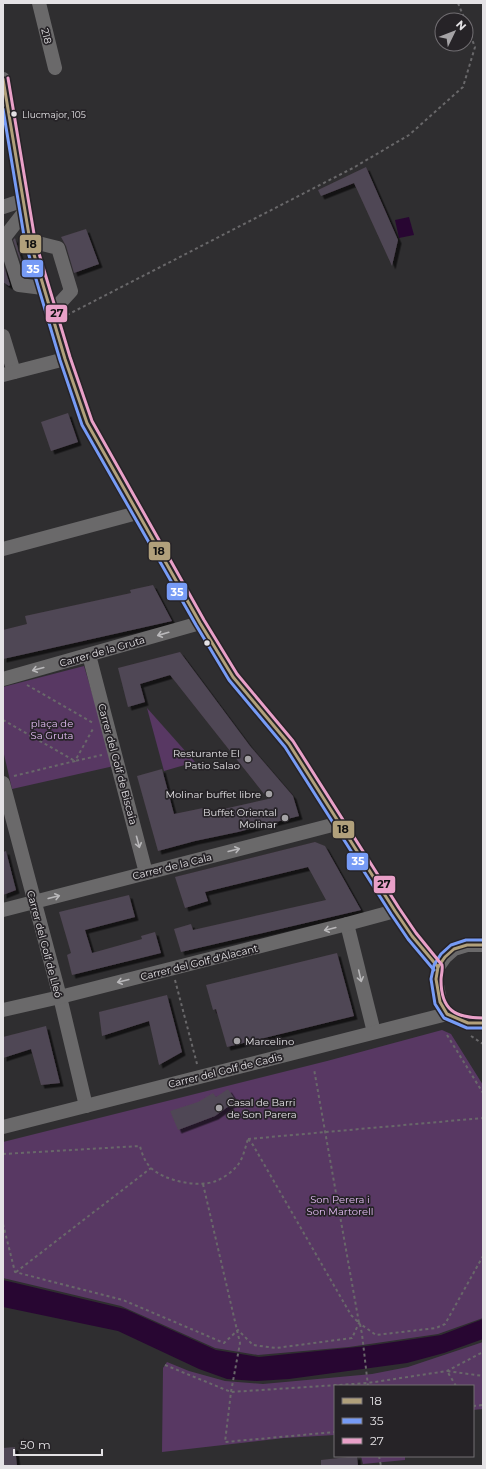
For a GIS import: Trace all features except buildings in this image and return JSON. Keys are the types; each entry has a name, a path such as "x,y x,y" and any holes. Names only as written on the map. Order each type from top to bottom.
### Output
{"street":[{"name":"218","path":"39,3 55,68"},
{"path":"3,79 30,241 52,318 87,423 200,623 233,677 289,744 395,911 412,936 438,967"},
{"path":"24,205 4,238 19,285 43,288"},
{"path":"3,207 24,205"},
{"path":"30,241 58,248 67,276 71,291 52,318"},
{"path":"3,336 9,374 65,359"},
{"path":"3,548 137,513"},
{"name":"Carrer de la Gruta","path":"7,678 200,623"},
{"name":"Carrer del Golf de Biscaia","path":"89,655 146,873"},
{"name":"Carrer del Golf de Lleó","path":"7,780 34,902 60,997 86,1106"},
{"name":"Carrer de la Cala","path":"3,910 340,823"},
{"name":"Carrer del Golf d'Alacant","path":"3,1010 172,969 395,911"},
{"path":"347,924 374,1032"},
{"path":"483,945 467,945 454,949 445,957 438,967 436,979 440,1002 447,1014 468,1023 483,1023"},
{"name":"Carrer del Golf de Cadis","path":"3,1127 447,1014"}],"path":[{"path":"52,318 346,172 409,135 464,87 474,52"},
{"path":"7,678 96,724 75,761"},
{"path":"3,720 75,761"},
{"path":"7,780 114,752"},
{"path":"172,969 200,1077"},
{"path":"447,1035 483,1094"},
{"path":"314,1070 362,1334 368,1385 447,1371 483,1352"},
{"path":"248,1139 483,1118"},
{"path":"3,1154 140,1146 144,1157 151,1168 172,1180 203,1184 215,1181 230,1173 237,1166 242,1158 248,1139"},
{"path":"248,1139 351,1315 359,1323 376,1335 436,1328 445,1324 483,1256"},
{"path":"15,1272 151,1168"},
{"path":"203,1184 240,1343 231,1392 225,1442 334,1432"},
{"path":"3,1224 15,1272"},
{"path":"15,1272 123,1300 224,1343 238,1330"},
{"path":"238,1330 253,1345 276,1348 352,1338 359,1323"},
{"path":"166,1365 231,1392 334,1387"},
{"path":"447,1371 483,1376"},
{"path":"447,1371 455,1385"}],"green space":[{"name":"plaça de Sa Gruta","path":"84,666 114,766 12,789 3,750 3,687"},
{"path":"147,708 195,762 164,771"},
{"name":"Son Perera i Son Martorell","path":"442,1030 451,1034 483,1085 483,1318 438,1334 349,1347 258,1355 215,1348 121,1306 3,1278 3,1142 327,1061"},
{"path":"483,1342 483,1409 474,1410 474,1385 334,1385 334,1435 284,1438 162,1452 163,1368 167,1362 189,1371 225,1381 263,1384 372,1374 408,1367"},
{"path":"361,1457 405,1457 405,1460 363,1464"}],"shaded area":[{"path":"409,217 414,235 399,238 395,220"},
{"path":"3,1280 125,1309 216,1350 259,1357 367,1346 441,1335 483,1319 483,1339 444,1353 407,1363 289,1379 257,1381 227,1379 199,1369 118,1331 3,1307"}],"transit line":[{"name":"27","path":"8,78 35,240 70,357 92,421 204,620 237,674 293,741 399,908 416,933 442,965 442,990 447,1005 457,1014 473,1018 483,1018"},
{"name":"18","path":"3,79 30,241 65,359 87,423 200,623 233,677 289,744 395,911 412,936 438,967"},
{"name":"35","path":"3,109 25,242 60,360 82,425 229,680 285,747 391,914 408,939 434,970"},
{"name":"35","path":"483,940 466,940 451,945 441,954 434,965 431,979 435,1004 444,1018 467,1028 483,1028"},
{"name":"18","path":"483,945 467,945 454,949 445,957 438,967 436,979 440,1002 447,1014 468,1023 483,1023"}],"place":[{"name":"Llucmajor, 105","path":"14,114"},
{"name":"Resturante El Patio Salao","path":"248,759"},
{"name":"Molinar buffet libre","path":"269,794"},
{"name":"Buffet Oriental Molinar","path":"285,818"},
{"name":"Marcelino","path":"237,1041"},
{"name":"Casal de Barri de Son Parera","path":"219,1108"}]}
